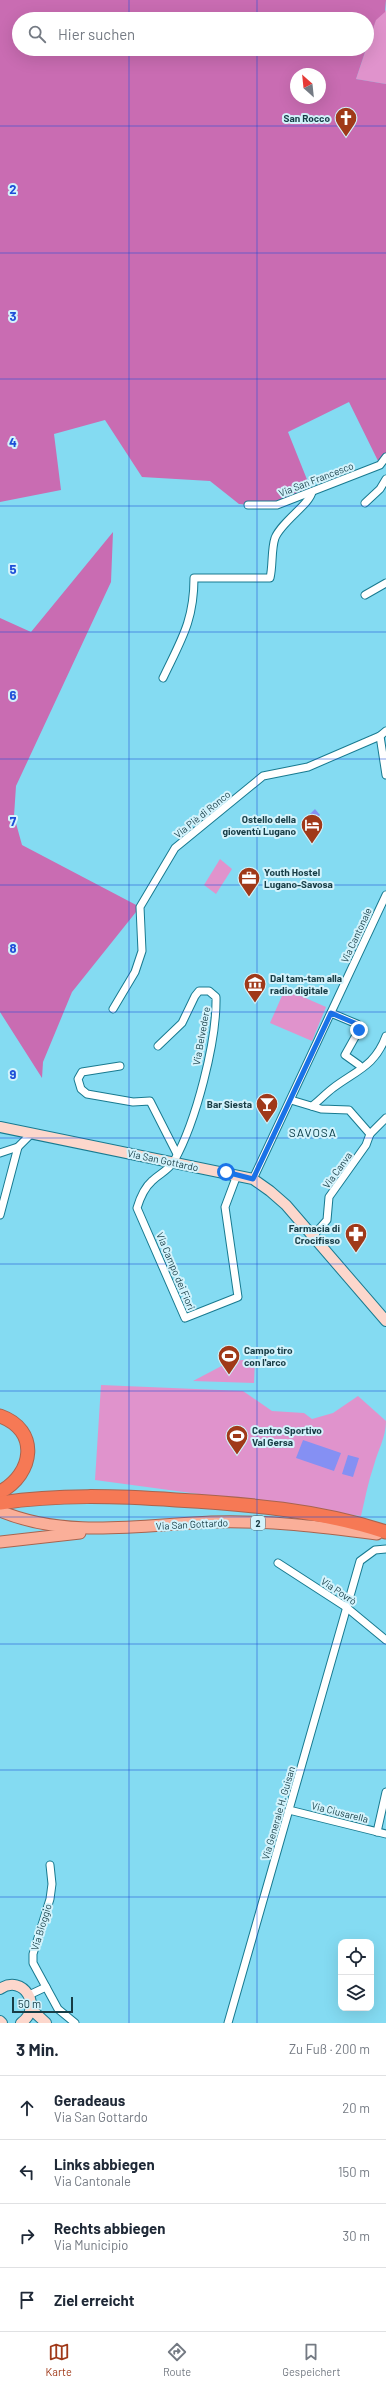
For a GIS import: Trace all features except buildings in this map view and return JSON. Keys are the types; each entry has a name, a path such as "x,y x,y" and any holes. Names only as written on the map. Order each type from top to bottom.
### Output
{"highway":[{"path":"0,1416 19,1427 27,1443 28,1454 26,1465 20,1475 12,1484 0,1492"},
{"path":"0,1503 57,1498 120,1496 225,1502 336,1518 386,1532"}],"main road":[{"name":"Via San Gottardo","path":"0,1127 175,1158 253,1179 276,1195 385,1318"},
{"name":"Via San Gottardo","path":"0,1511 21,1519 61,1526 130,1528 211,1522 273,1523 386,1535"},
{"path":"0,1542 130,1528"},
{"path":"1,1988 9,1985 20,1987 29,1995 32,2010 46,2023"},
{"path":"21,2023 26,2019 32,2010"}],"street":[{"name":"Via San Francesco","path":"248,506 276,505 375,467 386,457"},
{"path":"365,503 380,489 386,479"},
{"path":"163,678 189,624 194,606 194,578 270,578 275,538 294,512 311,498 312,492"},
{"path":"365,595 386,582"},
{"path":"383,733 386,775"},
{"name":"Via Piè di Ronco","path":"113,1009 135,972 142,951 140,907 175,848 263,776 308,767 383,733"},
{"name":"Via Cantonale","path":"253,1179 386,895"},
{"name":"Via Belvedere","path":"158,1046 182,1023 199,991 209,991 216,996 210,1048 192,1124 175,1158"},
{"path":"331,1013 357,1024 359,1030 345,1054 359,1064"},
{"path":"312,1106 332,1089 367,1066 381,1048 386,1036"},
{"path":"120,1066 82,1072 78,1079 81,1089 87,1094 133,1102 150,1102 175,1158"},
{"path":"291,1100 321,1109 349,1110 370,1134"},
{"name":"Via Canva","path":"313,1236 327,1220 329,1197 366,1145 370,1134 386,1118"},
{"path":"0,1153 18,1147 32,1133"},
{"path":"0,1215 18,1147"},
{"name":"Via Campo dei Fiori","path":"175,1158 164,1173 151,1181 144,1192 138,1208 185,1318 238,1297 225,1207 237,1175"},
{"name":"Via Generale H. Guisan","path":"228,2023 360,1561 375,1550 386,1549"},
{"name":"Via Povrò","path":"278,1564 346,1607 386,1640"},
{"path":"377,1832 386,1792"},
{"name":"Via Ciusarella","path":"289,1810 386,1834"},
{"name":"Via Bioggio","path":"50,1865 52,1884 50,1899 33,1954 33,1964 58,2009 75,2023"},
{"path":"29,1995 46,1987"}],"shaded area":[{"path":"0,0 386,0 385,12 376,20 374,26 374,12 12,12 12,56 364,56 356,79 386,84 386,457 380,465 349,402 288,432 312,492 277,505 239,504 210,481 142,477 105,420 54,434 61,490 0,502"},
{"path":"386,10 386,84 356,79 364,56 374,56 374,25 376,19"},
{"path":"113,532 111,582 16,786 14,816 22,845 140,907 72,992 43,1062 42,1078 0,1012 0,618 31,632"},
{"path":"220,859 232,869 216,894 204,885"},
{"path":"285,989 326,1007 312,1041 270,1023"},
{"name":"Campo tiro con l'arco","path":"255,1359 254,1383 193,1381 231,1361"},
{"name":"Centro Sportivo Val Gersa","path":"101,1385 243,1391 272,1411 304,1413 312,1419 333,1413 358,1396 386,1421 386,1427 370,1478 361,1516 95,1480"}],"water":[{"path":"315,809 320,815 310,825 305,819"},
{"path":"303,1440 341,1453 334,1471 296,1458"},
{"path":"348,1455 359,1458 353,1477 342,1474"}],"place":[{"name":"San Rocco","path":"346,138"},
{"name":"Ostello della gioventù Lugano","path":"312,844"},
{"name":"Youth Hostel Lugano-Savosa","path":"249,898"},
{"name":"Dal tam-tam alla radio digitale","path":"255,1004"},
{"name":"Bar Siesta","path":"267,1124"},
{"name":"Farmacia di Crocifisso","path":"356,1254"},
{"name":"Campo tiro con l'arco","path":"229,1376"},
{"name":"Centro Sportivo Val Gersa","path":"237,1456"}],"district":[{"name":"SAVOSA","path":"313,1132"}],"route":[{"path":"226,1172 253,1179 331,1013 357,1024 359,1030"}]}
